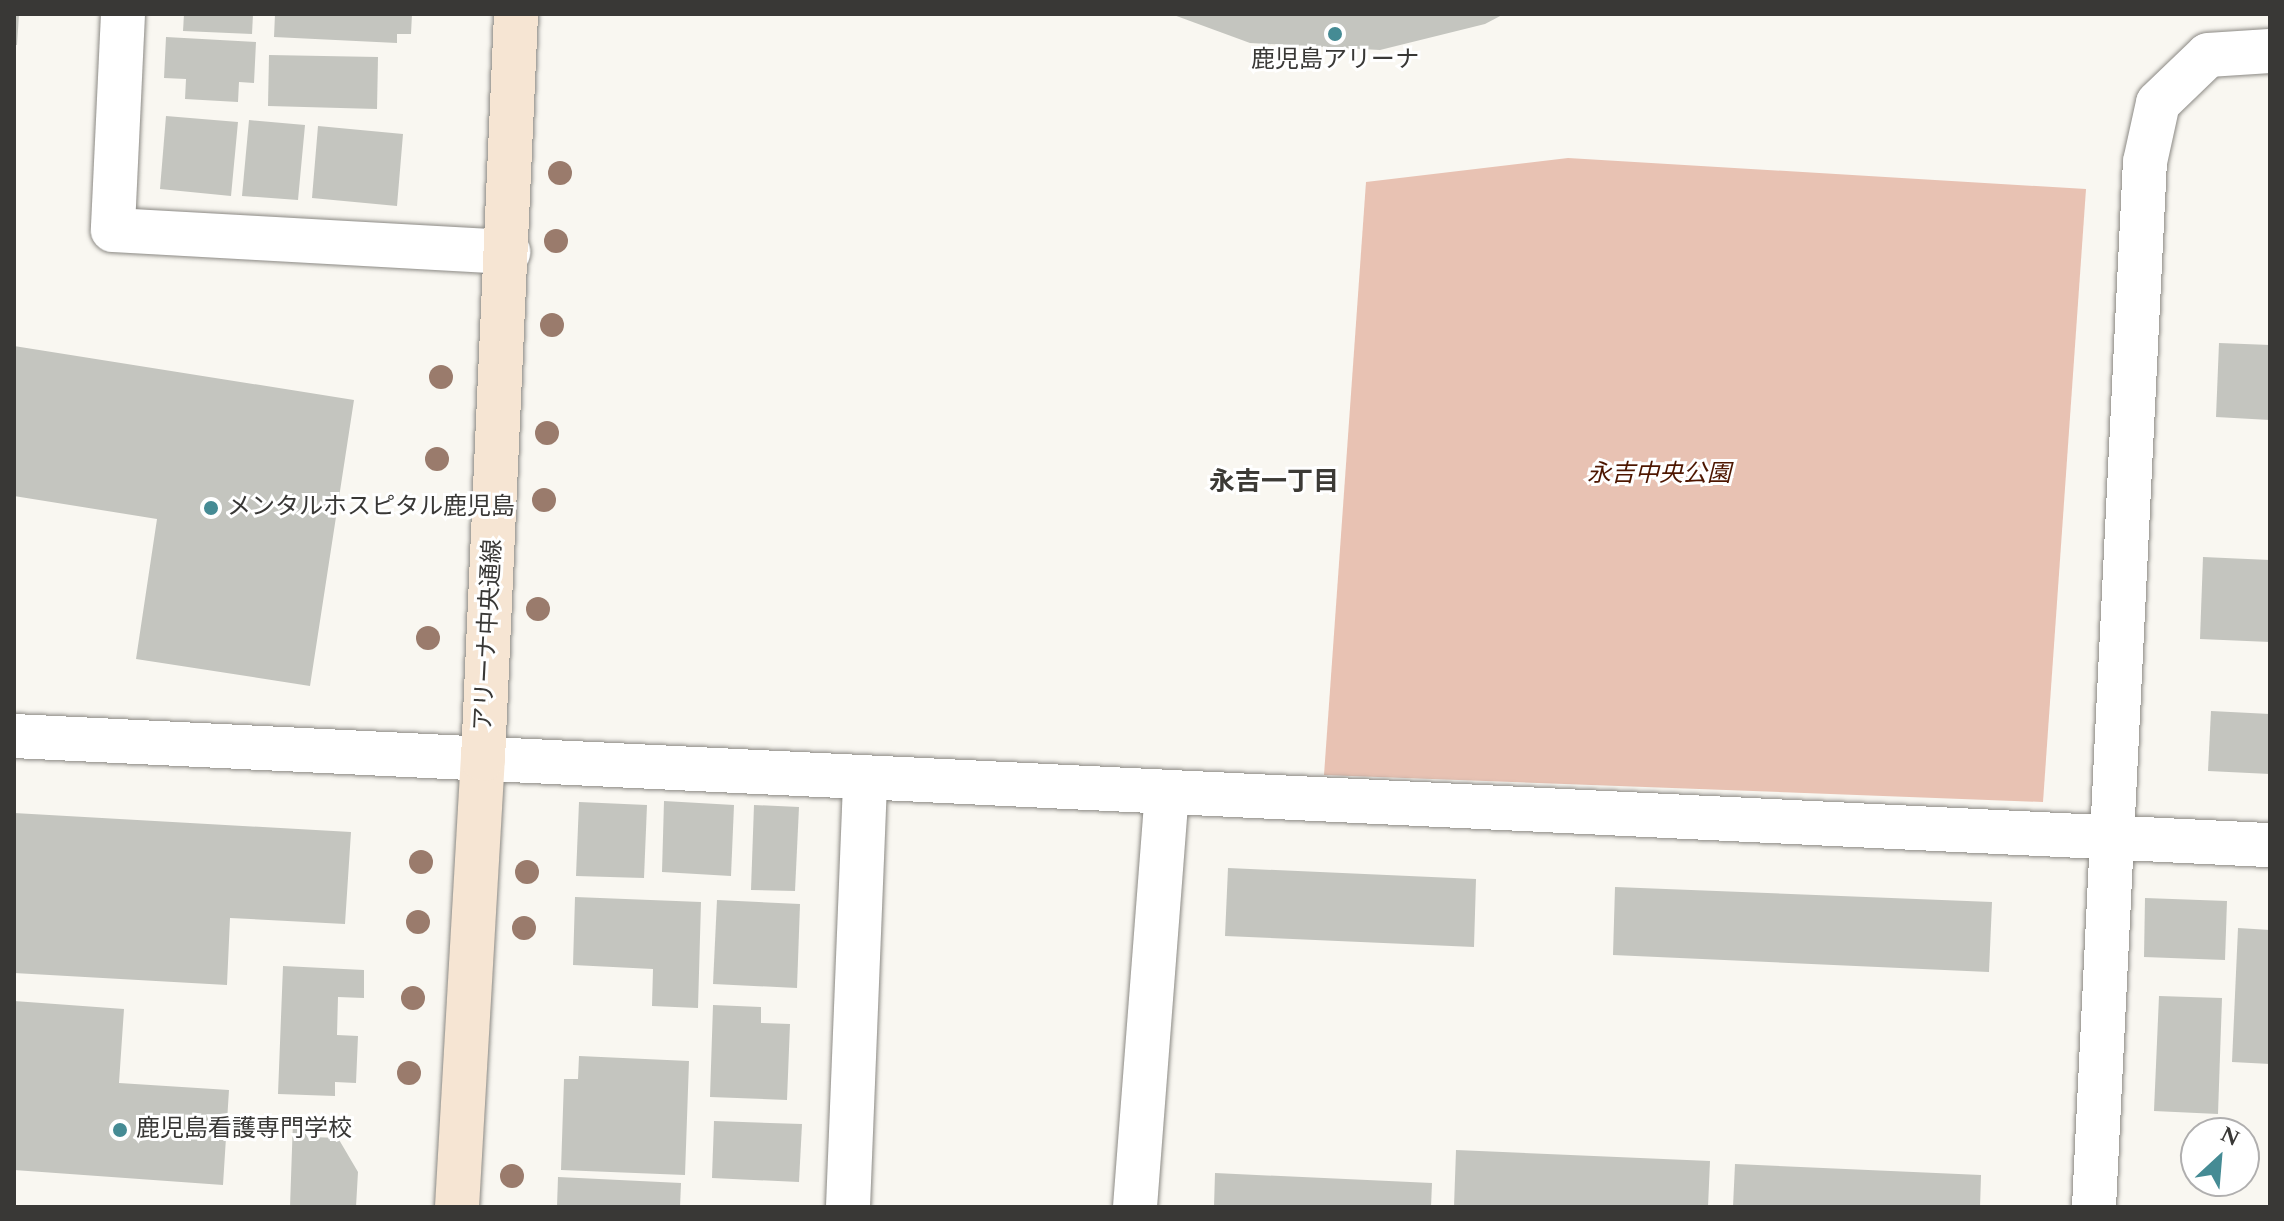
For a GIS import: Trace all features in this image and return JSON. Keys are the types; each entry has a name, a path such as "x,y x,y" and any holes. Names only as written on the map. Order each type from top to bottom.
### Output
{"street":[{"path":"123,14 113,230 508,252"},
{"name":"アリーナ中央通線","path":"457,1207 483,759 508,252 516,14"},
{"path":"2094,1207 2145,162 2158,103 2208,55 2270,51"},
{"path":"14,736 2270,845"},
{"path":"848,1207 865,777"},
{"path":"1135,1207 1167,792"}],"green space":[{"name":"永吉中央公園","path":"1568,158 2086,189 2043,802 1324,775 1366,182"}],"building":[{"path":"14,14 19,14 17,45 14,45"},
{"path":"184,14 253,14 252,34 183,31"},
{"path":"275,14 412,14 411,34 397,34 397,43 274,37"},
{"name":"鹿児島アリーナ","path":"1171,14 1504,14 1485,24 1380,50 1250,43"},
{"path":"166,37 256,42 254,83 239,82 238,102 185,99 186,79 164,78"},
{"path":"269,55 378,57 377,109 268,106"},
{"path":"166,116 238,122 231,196 160,189"},
{"path":"249,120 305,125 298,200 242,196"},
{"path":"318,126 403,134 397,206 312,198"},
{"path":"2219,343 2270,345 2270,420 2216,417"},
{"name":"メンタルホスピタル鹿児島","path":"14,346 354,400 310,686 136,659 157,519 14,496"},
{"path":"2203,557 2270,560 2270,642 2200,639"},
{"path":"2211,711 2270,714 2270,774 2208,771"},
{"path":"664,801 734,805 731,876 662,872"},
{"path":"579,802 647,805 644,878 576,876"},
{"path":"754,805 799,807 795,891 751,890"},
{"path":"14,813 351,832 345,924 230,918 227,985 14,973"},
{"path":"1228,868 1476,879 1474,947 1225,936"},
{"path":"1615,887 1992,902 1989,972 1613,955"},
{"path":"575,897 701,902 698,1008 652,1006 653,969 573,965"},
{"path":"2145,898 2227,901 2225,960 2144,957"},
{"path":"717,900 800,904 797,988 713,984"},
{"path":"2238,928 2270,930 2270,1064 2232,1062"},
{"path":"283,966 364,970 364,998 338,997 337,1035 358,1036 356,1083 335,1082 335,1096 278,1094"},
{"path":"2159,996 2222,998 2218,1114 2154,1111"},
{"name":"鹿児島看護専門学校","path":"14,1001 124,1009 119,1083 229,1090 223,1185 14,1170"},
{"path":"713,1005 761,1007 761,1023 790,1024 787,1100 710,1097"},
{"path":"579,1056 689,1061 685,1175 561,1170 564,1079 578,1079"},
{"path":"293,1120 313,1121 312,1137 338,1138 358,1172 356,1207 290,1207"},
{"path":"714,1121 802,1124 799,1182 712,1178"},
{"path":"1456,1150 1710,1161 1708,1207 1454,1207"},
{"path":"1735,1164 1981,1175 1980,1207 1733,1207"},
{"path":"1215,1173 1432,1183 1431,1207 1214,1207"},
{"path":"558,1177 681,1183 680,1207 557,1207"}],"place":[{"name":"鹿児島アリーナ","path":"1335,34"},
{"name":"メンタルホスピタル鹿児島","path":"211,508"},
{"name":"鹿児島看護専門学校","path":"120,1130"}],"district":[{"name":"永吉一丁目","path":"1274,483"}]}
